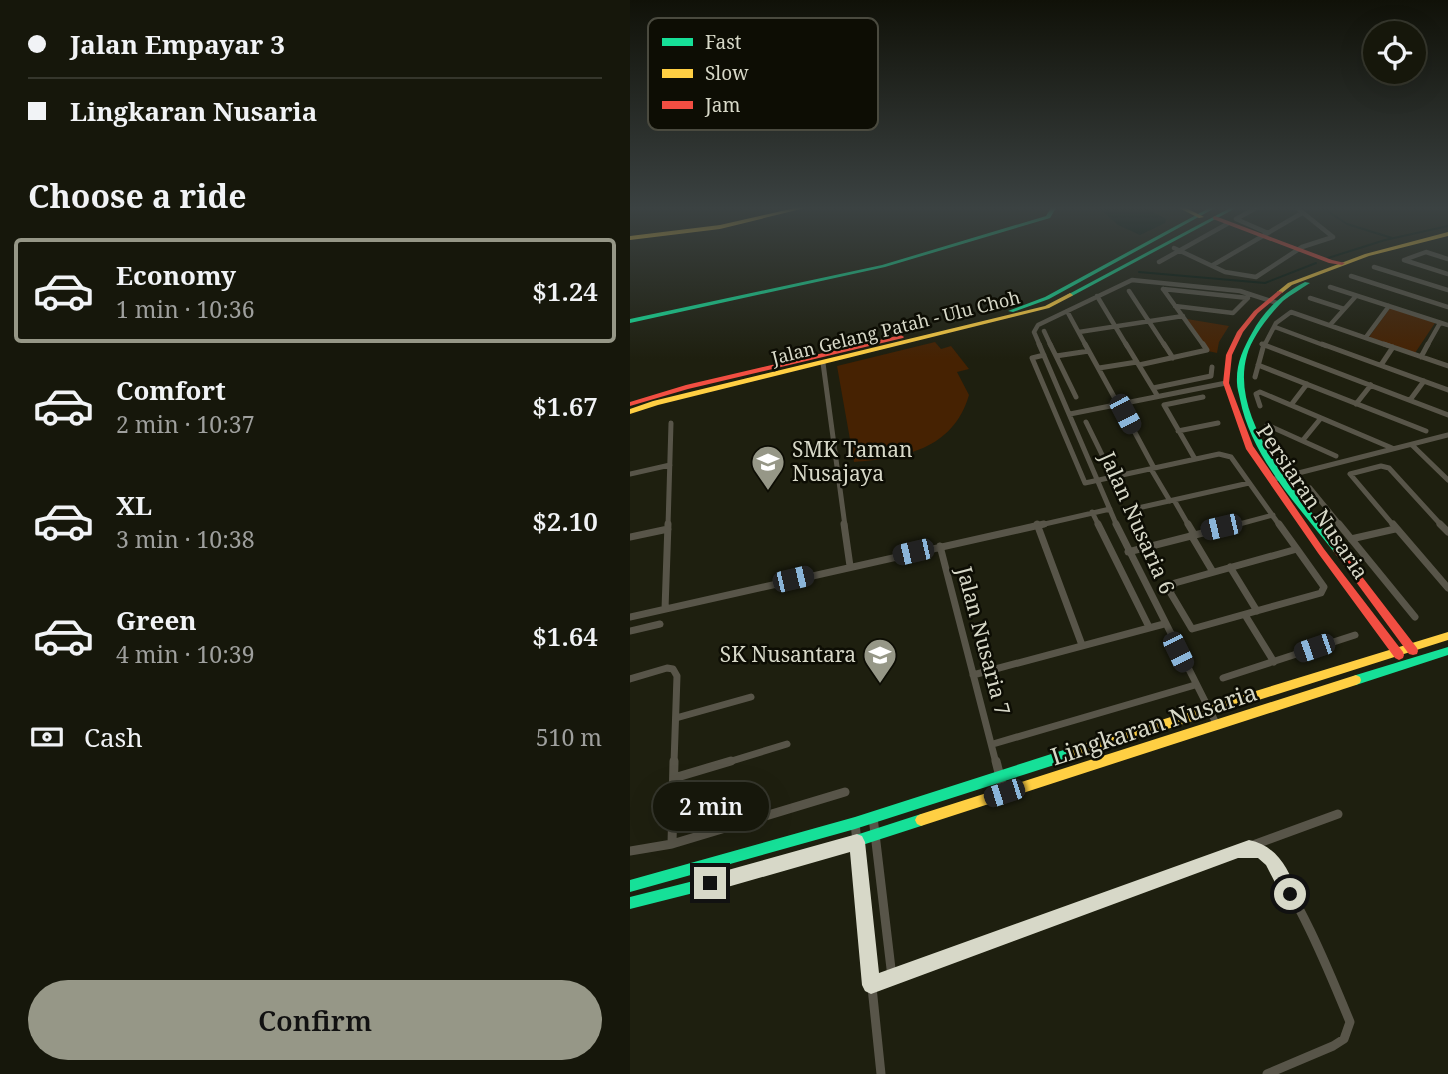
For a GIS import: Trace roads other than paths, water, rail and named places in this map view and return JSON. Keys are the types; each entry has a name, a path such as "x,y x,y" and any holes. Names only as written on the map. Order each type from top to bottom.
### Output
{"main road":[{"path":"630,319 899,258"},
{"path":"630,319 910,258"},
{"name":"Jalan Gelang Patah - Ulu Choh","path":"630,404 686,387 1032,304 1123,258"},
{"name":"Jalan Gelang Patah - Ulu Choh","path":"630,412 1047,307 1142,258"},
{"path":"1316,258 1325,262 1327,270"},
{"path":"1326,258 1343,263"},
{"name":"Persiaran Nusaria","path":"1358,258 1290,284 1240,332 1229,355 1226,383 1249,446 1420,660"},
{"name":"Persiaran Nusaria","path":"1374,258 1299,287 1273,301 1249,334 1239,358 1238,385 1245,415 1276,479 1406,664"},
{"name":"Lingkaran Nusaria","path":"630,886 855,823 1208,709 1448,636"},
{"name":"Lingkaran Nusaria","path":"632,904 857,842 1448,651"}],"street":[{"path":"1159,262 1163,258"},
{"path":"1200,258 1249,277 1256,276 1284,258"},
{"path":"1213,265 1225,258"},
{"path":"1410,258 1404,260 1446,273 1436,286"},
{"path":"1374,267 1448,290"},
{"path":"1351,276 1448,307"},
{"name":"Jalan Nusaria 6","path":"1217,725 1128,552 1034,328 1132,280 1240,291 1273,301"},
{"path":"1331,287 1448,326"},
{"path":"1099,368 1138,364 1207,350 1183,316 1175,306 1163,289 1248,297 1233,313 1175,306"},
{"path":"1129,291 1173,358"},
{"path":"1097,296 1157,395"},
{"path":"1330,325 1356,296"},
{"path":"1310,298 1344,309"},
{"path":"1413,314 1422,298"},
{"path":"1366,337 1390,306"},
{"path":"1068,311 1118,404"},
{"path":"1255,377 1262,344 1285,315 1291,312 1448,366"},
{"path":"1079,332 1183,316"},
{"path":"1420,356 1440,323"},
{"path":"1275,327 1448,390"},
{"path":"1044,331 1076,397"},
{"path":"1262,344 1448,415"},
{"path":"1381,365 1393,347"},
{"path":"1056,356 1089,351"},
{"path":"1044,355 1032,358 1085,483 1219,454 1231,457 1297,549 1324,591 1192,629 1170,592 1170,587 1175,583 1297,549"},
{"path":"823,363 850,566"},
{"path":"1258,365 1426,431"},
{"path":"1153,388 1211,376 1212,367"},
{"path":"1410,400 1424,381"},
{"path":"1070,414 1226,383"},
{"path":"1292,405 1307,384"},
{"path":"1356,404 1370,385"},
{"path":"1260,406 1256,394 1260,392 1394,449"},
{"path":"1195,459 1164,405 1203,397"},
{"path":"1125,414 1213,572"},
{"path":"1303,440 1321,418"},
{"path":"1086,422 1114,477"},
{"path":"665,609 671,423"},
{"path":"1178,431 1218,423"},
{"path":"1268,425 1336,456"},
{"path":"1276,479 1448,435"},
{"path":"1412,445 1448,480"},
{"path":"630,474 670,465"},
{"path":"1448,531 1389,468 1381,466 1350,474 1448,588"},
{"path":"1138,508 1249,483"},
{"path":"1310,488 1415,617"},
{"path":"630,617 1110,509"},
{"path":"1092,512 1149,627"},
{"path":"1128,552 1273,515"},
{"path":"1037,524 1082,645"},
{"path":"630,537 668,529"},
{"path":"1351,539 1395,529"},
{"name":"Jalan Nusaria 7","path":"940,546 1004,793"},
{"path":"1230,567 1257,611"},
{"path":"1245,615 1274,662"},
{"path":"630,631 660,624"},
{"path":"973,675 1164,624"},
{"path":"1223,678 1355,635"},
{"path":"630,679 673,669 677,676 672,844"},
{"path":"993,744 1195,685"},
{"path":"676,718 751,697"},
{"path":"674,778 787,744"},
{"path":"630,850 672,844 845,792"},
{"path":"871,985 1338,814"},
{"path":"873,817 892,977"},
{"path":"855,823 881,1074"},
{"path":"1238,850 1249,848 1262,851 1272,859 1336,987 1350,1022 1344,1039 1333,1046 1267,1074"}],"waterway":[{"path":"1139,272 1265,283 1316,263"}],"place":[{"name":"SMK Taman Nusajaya","path":"768,492"},
{"name":"SK Nusantara","path":"880,685"}]}
